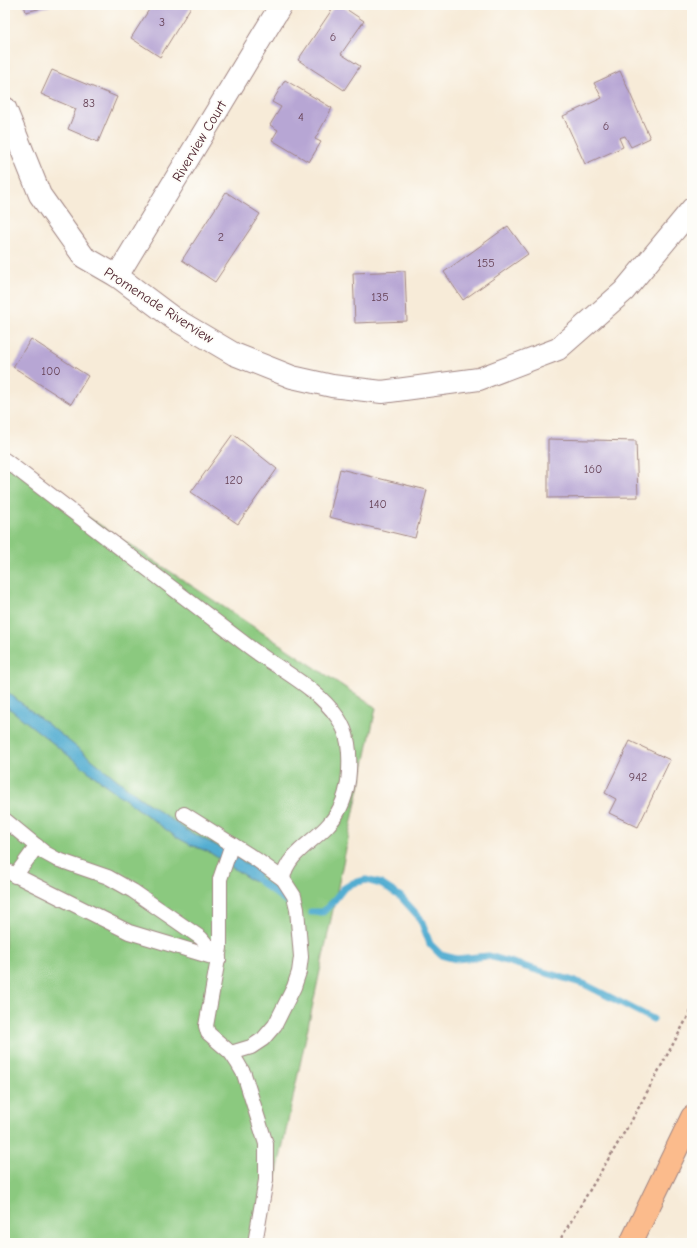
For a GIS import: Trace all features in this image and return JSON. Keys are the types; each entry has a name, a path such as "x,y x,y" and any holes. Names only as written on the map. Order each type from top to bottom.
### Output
{"main road":[{"path":"631,1243 692,1117"}],"street":[{"name":"Riverview Court","path":"117,276 281,5"},
{"name":"Promenade Riverview","path":"5,111 40,195 84,257 117,276 173,318 234,354 292,377 332,386 382,392 479,378 558,348 624,291 692,210"}],"lane":[{"path":"5,460 254,650 312,691 326,703 338,718 345,731 348,747 349,772 345,796 338,812 329,825 288,864 283,878"},
{"path":"184,814 231,846 283,878 294,896 297,909 300,936 299,972 294,987 275,1025 263,1039 251,1047 231,1053"},
{"path":"5,820 37,846 56,858 108,877 133,891 201,938 219,959"},
{"path":"37,846 10,873 129,932 219,959"},
{"path":"231,846 222,872 219,959 206,1026 208,1033 231,1053 244,1074 266,1144 266,1180 255,1243"}],"path":[{"path":"558,1243 633,1118 692,1009"}],"green space":[{"path":"5,462 376,708 262,1243 5,1243"}],"water":[{"path":"5,690 139,797 186,830 225,850 261,873 254,882 209,852 176,837 103,783 5,705"}],"building":[{"path":"24,5 50,5 50,6 26,12"},
{"path":"152,5 192,5 160,57 131,38"},
{"path":"335,5 340,5 364,21 341,54 360,66 344,90 298,60"},
{"path":"52,70 117,97 98,142 68,129 76,109 41,94"},
{"path":"620,71 650,138 631,147 625,136 619,138 623,147 585,164 563,116 602,98 594,83"},
{"path":"285,80 332,108 315,139 321,142 309,162 272,140 278,130 270,125 281,107 272,102"},
{"path":"226,192 260,214 215,282 182,260"},
{"path":"508,226 528,254 463,300 444,272"},
{"path":"405,271 407,321 355,323 353,273"},
{"path":"31,339 88,376 71,404 13,367"},
{"path":"233,434 277,469 238,524 191,492"},
{"path":"548,439 636,441 638,497 548,498"},
{"path":"340,469 427,490 415,538 329,517"},
{"path":"630,741 670,760 638,827 609,813 616,799 605,793"}],"waterway":[{"path":"250,874 286,901"},
{"path":"311,912 323,912 343,889 353,883 366,880 381,884 401,897 420,918 430,944 441,955 456,959 489,956 584,984 653,1019"}]}
